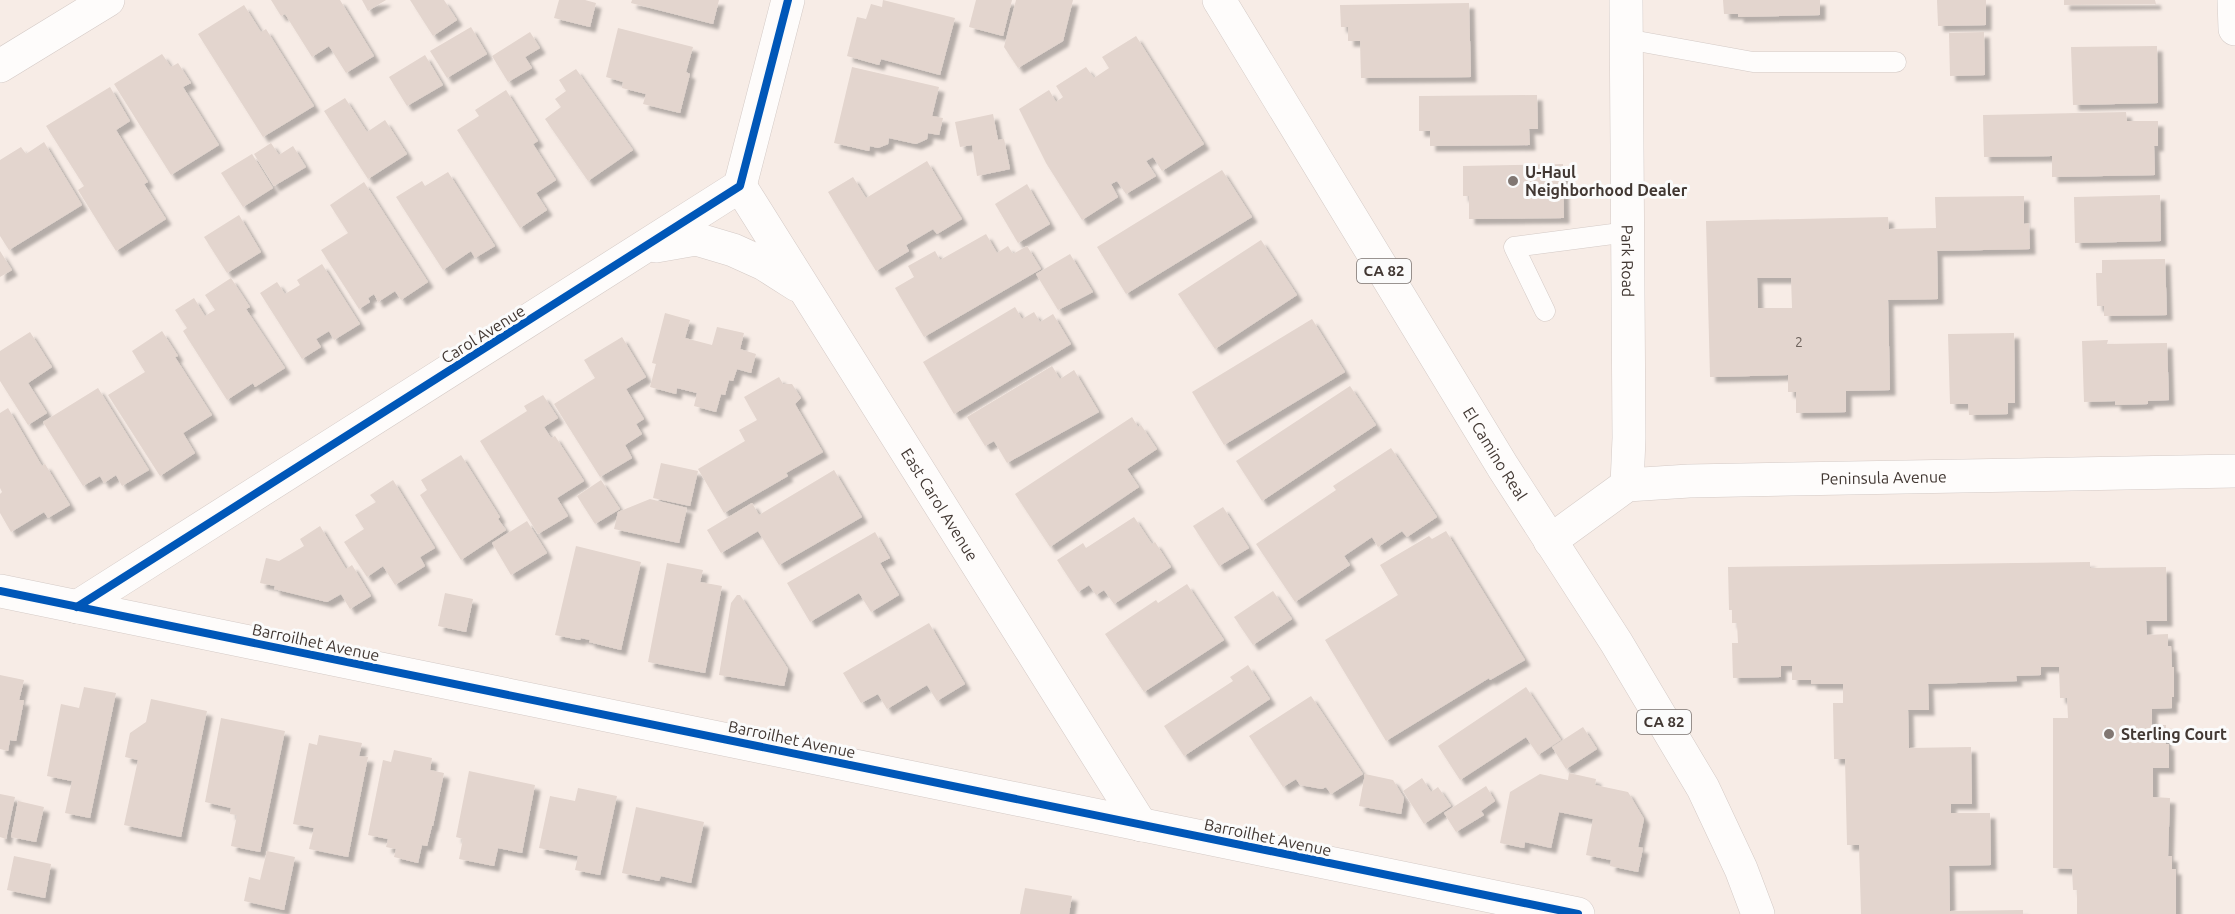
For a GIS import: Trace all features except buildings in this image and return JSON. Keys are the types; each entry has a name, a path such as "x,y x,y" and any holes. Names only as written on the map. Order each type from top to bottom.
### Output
{"street":[{"path":"0,66 106,0"},
{"path":"740,186 788,0"},
{"name":"El Camino Real","path":"1219,0 1550,541 1616,642 1703,788 1741,869 1758,914"},
{"name":"Park Road","path":"1626,0 1629,438 1627,485"},
{"path":"2234,0 2235,29"},
{"name":"Carol Avenue","path":"77,607 740,186"},
{"name":"East Carol Avenue","path":"740,186 1141,825"},
{"path":"642,249 696,239 734,250 764,264 805,290"},
{"name":"Peninsula Avenue","path":"1627,485 1689,481 2235,471"},
{"path":"1550,541 1627,485"},
{"name":"Barroilhet Avenue","path":"0,591 1578,914"}],"lane":[{"path":"1626,39 1753,62 1896,62"},
{"path":"1545,311 1514,247 1628,232"}],"cycle path":[{"path":"77,607 740,186 788,0"},
{"path":"0,591 1578,914"}],"place":[{"name":"U-Haul Neighborhood Dealer","path":"1513,181"},
{"name":"Sterling Court","path":"2109,734"}]}
